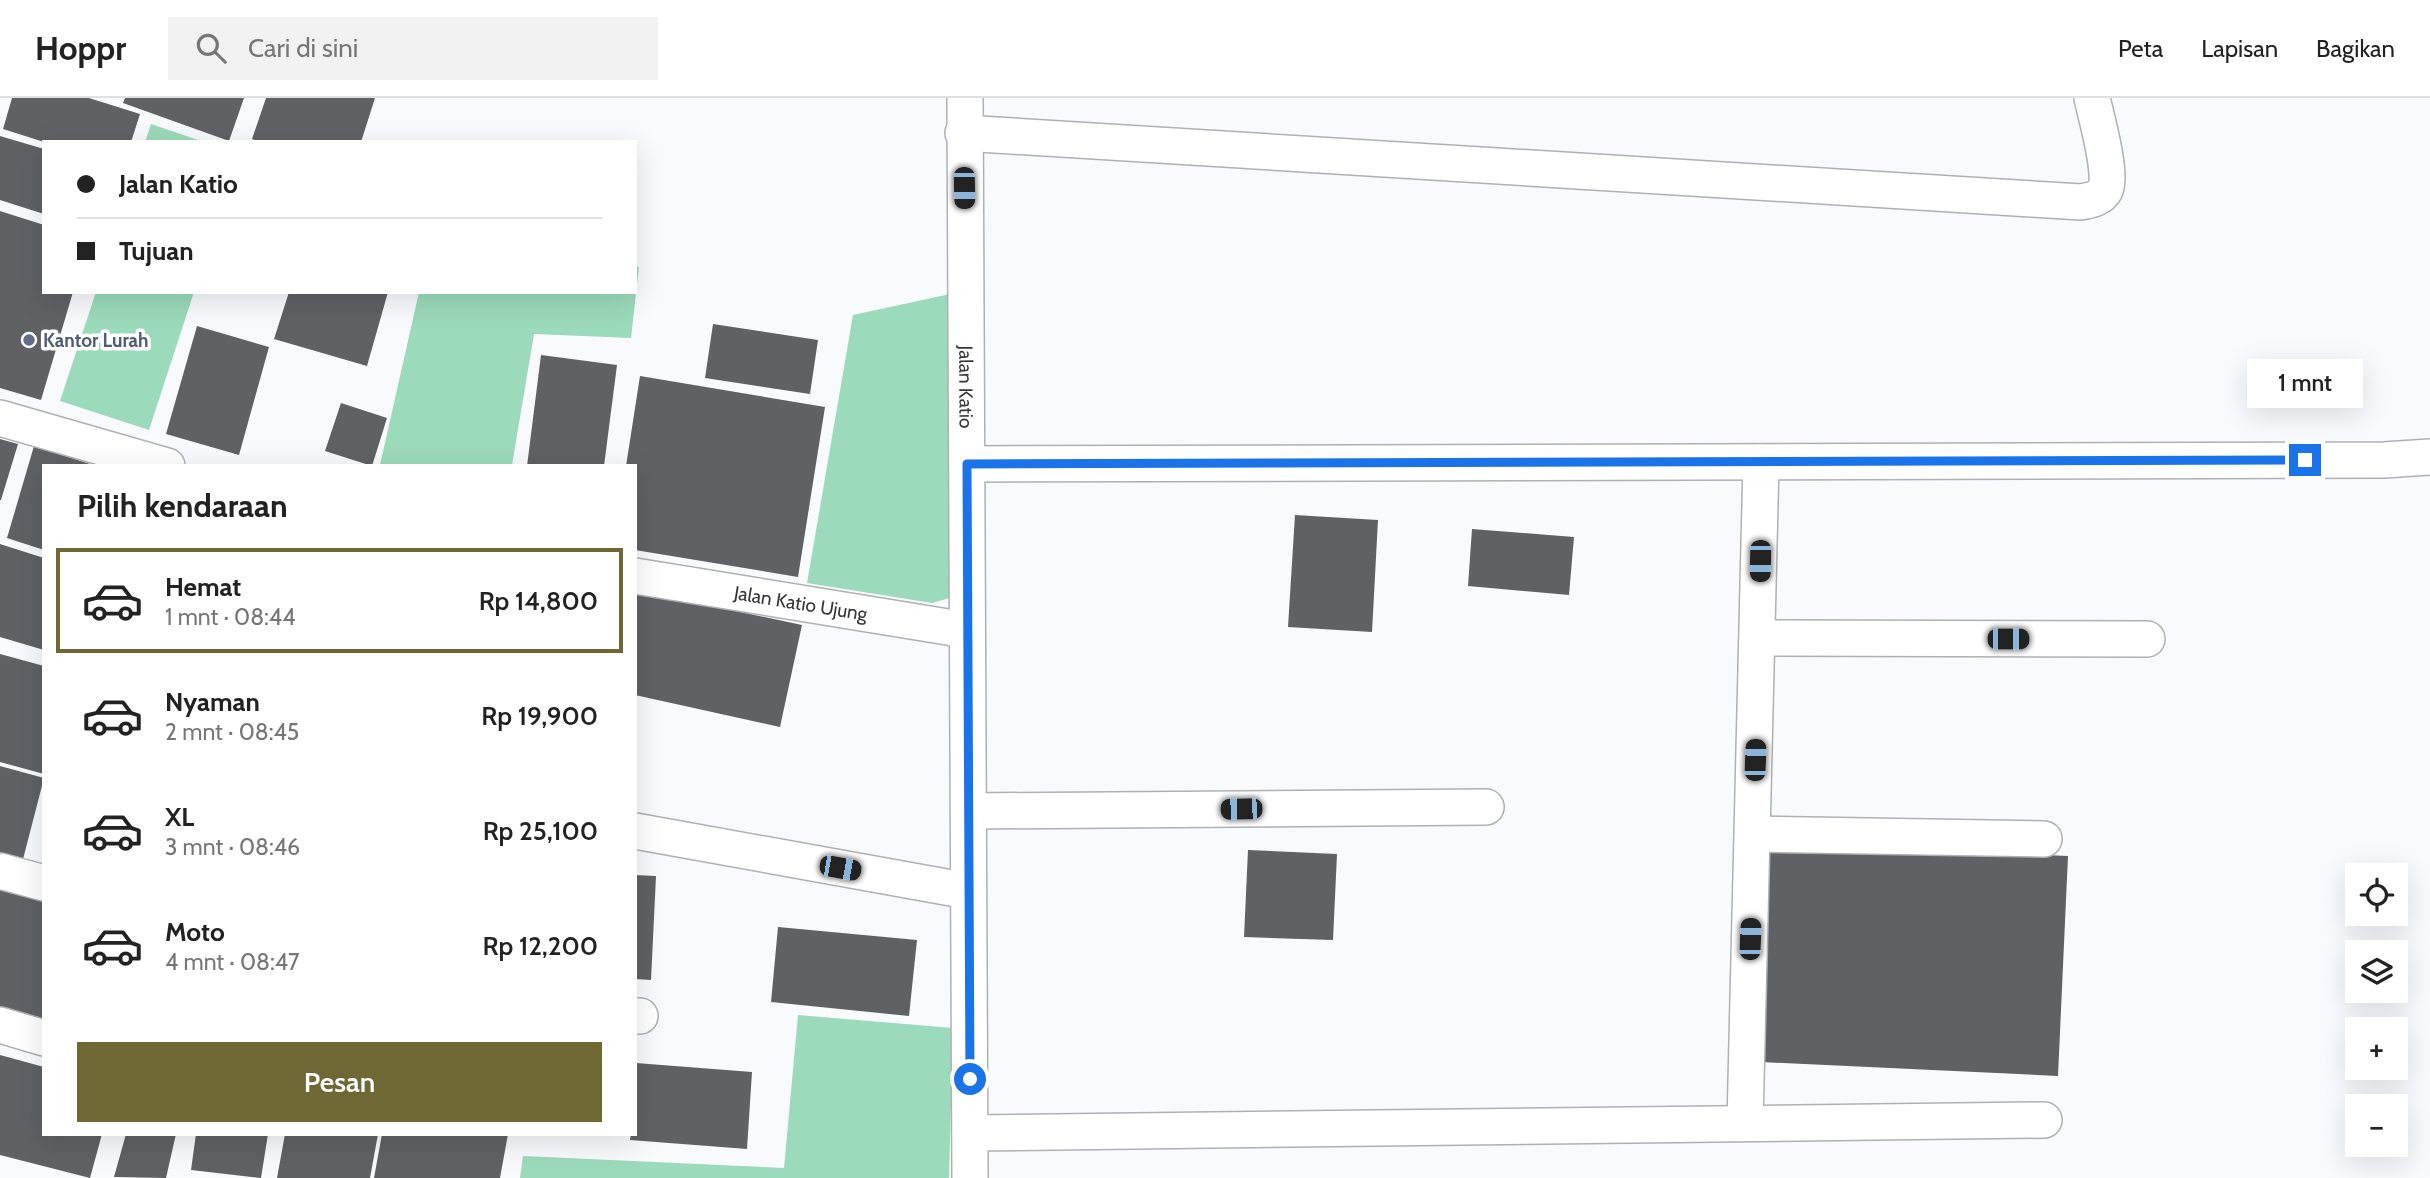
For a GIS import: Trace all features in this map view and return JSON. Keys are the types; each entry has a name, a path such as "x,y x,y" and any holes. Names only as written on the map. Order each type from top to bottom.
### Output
{"street":[{"name":"Jalan Katio","path":"965,98 963,133 970,1178"},
{"path":"963,133 2081,202 2094,200 2105,190 2108,176 2092,98"},
{"path":"0,418 155,464"},
{"path":"967,464 2384,460 2430,457"},
{"path":"1745,1123 1761,462"},
{"name":"Jalan Katio Ujung","path":"637,576 966,630"},
{"path":"1758,638 2147,639"},
{"path":"969,811 1486,807"},
{"path":"637,831 968,891"},
{"path":"1753,834 2044,839"},
{"path":"0,871 41,873"},
{"path":"0,1026 42,1037"},
{"path":"970,1133 2044,1120"}],"green space":[{"path":"151,124 198,140 146,140"},
{"path":"95,294 193,294 149,430 60,401"},
{"path":"419,294 636,294 631,338 534,334 512,464 380,464"},
{"path":"950,294 959,583 950,598 932,603 807,583 853,315"},
{"path":"798,1015 953,1028 949,1178 520,1178 523,1156 784,1168"}],"building":[{"path":"12,98 89,98 140,114 132,140 42,141 3,129"},
{"path":"125,98 244,98 229,140 123,103"},
{"path":"266,98 375,98 362,140 252,139"},
{"path":"0,136 42,148 42,213 0,200"},
{"name":"Kantor Lurah","path":"0,211 42,224 42,294 72,294 41,400 0,388"},
{"path":"288,294 387,294 367,366 274,339"},
{"path":"713,324 818,340 810,394 705,378"},
{"path":"197,326 269,347 239,455 166,434"},
{"path":"541,355 617,365 604,464 527,464"},
{"path":"640,376 825,407 798,577 637,550 637,464 626,464"},
{"path":"341,403 387,418 373,464 325,451"},
{"path":"0,439 18,444 1,500 0,500"},
{"path":"34,446 90,464 42,464 42,549 7,538"},
{"path":"1295,515 1378,520 1372,632 1288,627"},
{"path":"1472,529 1574,537 1569,595 1468,586"},
{"path":"0,544 42,557 42,649 0,637"},
{"path":"637,590 802,625 780,727 637,695"},
{"path":"0,654 42,665 42,773 0,762"},
{"path":"0,766 42,777 42,786 21,867 0,862"},
{"path":"1770,843 2068,856 2058,1076 1761,1062"},
{"path":"1248,850 1337,854 1333,940 1244,937"},
{"path":"637,875 656,876 651,980 637,979"},
{"path":"0,887 42,898 42,1020 0,1008"},
{"path":"778,927 917,940 909,1016 771,1002"},
{"path":"0,1055 42,1066 42,1136 101,1136 90,1178 0,1155"},
{"path":"637,1063 752,1072 747,1149 630,1140 631,1136 637,1136"},
{"path":"125,1136 176,1136 166,1178 114,1177"},
{"path":"196,1136 268,1136 261,1178 191,1170"},
{"path":"285,1136 378,1136 370,1178 277,1178"},
{"path":"382,1136 508,1136 500,1178 374,1178"}],"place":[{"name":"Kantor Lurah","path":"29,340"}],"route":[{"path":"970,1079 967,464 2305,460"}]}
